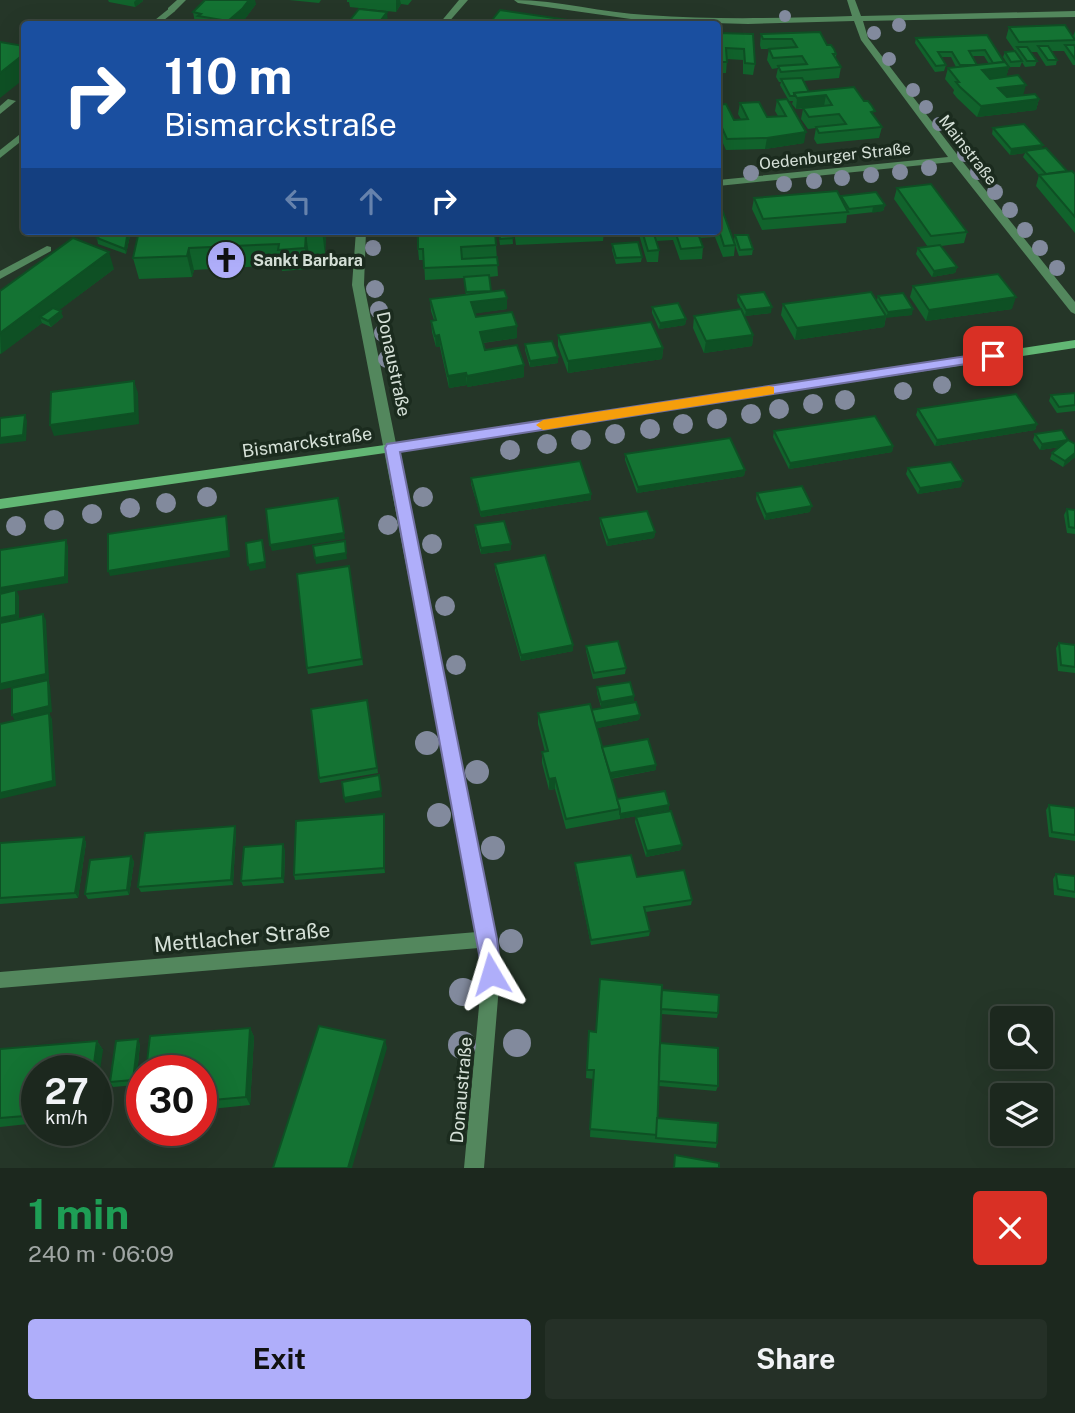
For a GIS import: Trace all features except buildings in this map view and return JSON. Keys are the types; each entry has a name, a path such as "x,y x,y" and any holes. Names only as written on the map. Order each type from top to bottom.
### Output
{"main road":[{"name":"Bismarckstraße","path":"0,504 392,448 1075,344"}],"street":[{"path":"158,21 182,0"},
{"path":"446,21 464,0"},
{"path":"518,0 645,18 857,20 1075,14"},
{"name":"Mainstraße","path":"851,0 864,38 955,159 1075,310"},
{"path":"0,111 11,102"},
{"path":"0,155 21,137"},
{"name":"Oedenburger Straße","path":"721,183 955,159"},
{"name":"Donaustraße","path":"361,235 358,285 487,939 491,974 474,1168"},
{"path":"0,276 47,249"},
{"name":"Mettlacher Straße","path":"0,980 487,939"}],"slow traffic":[{"path":"543,425 769,390"}],"place":[{"name":"Sankt Barbara","path":"226,260"}],"route":[{"path":"491,974 487,939 392,448 993,356"}]}
